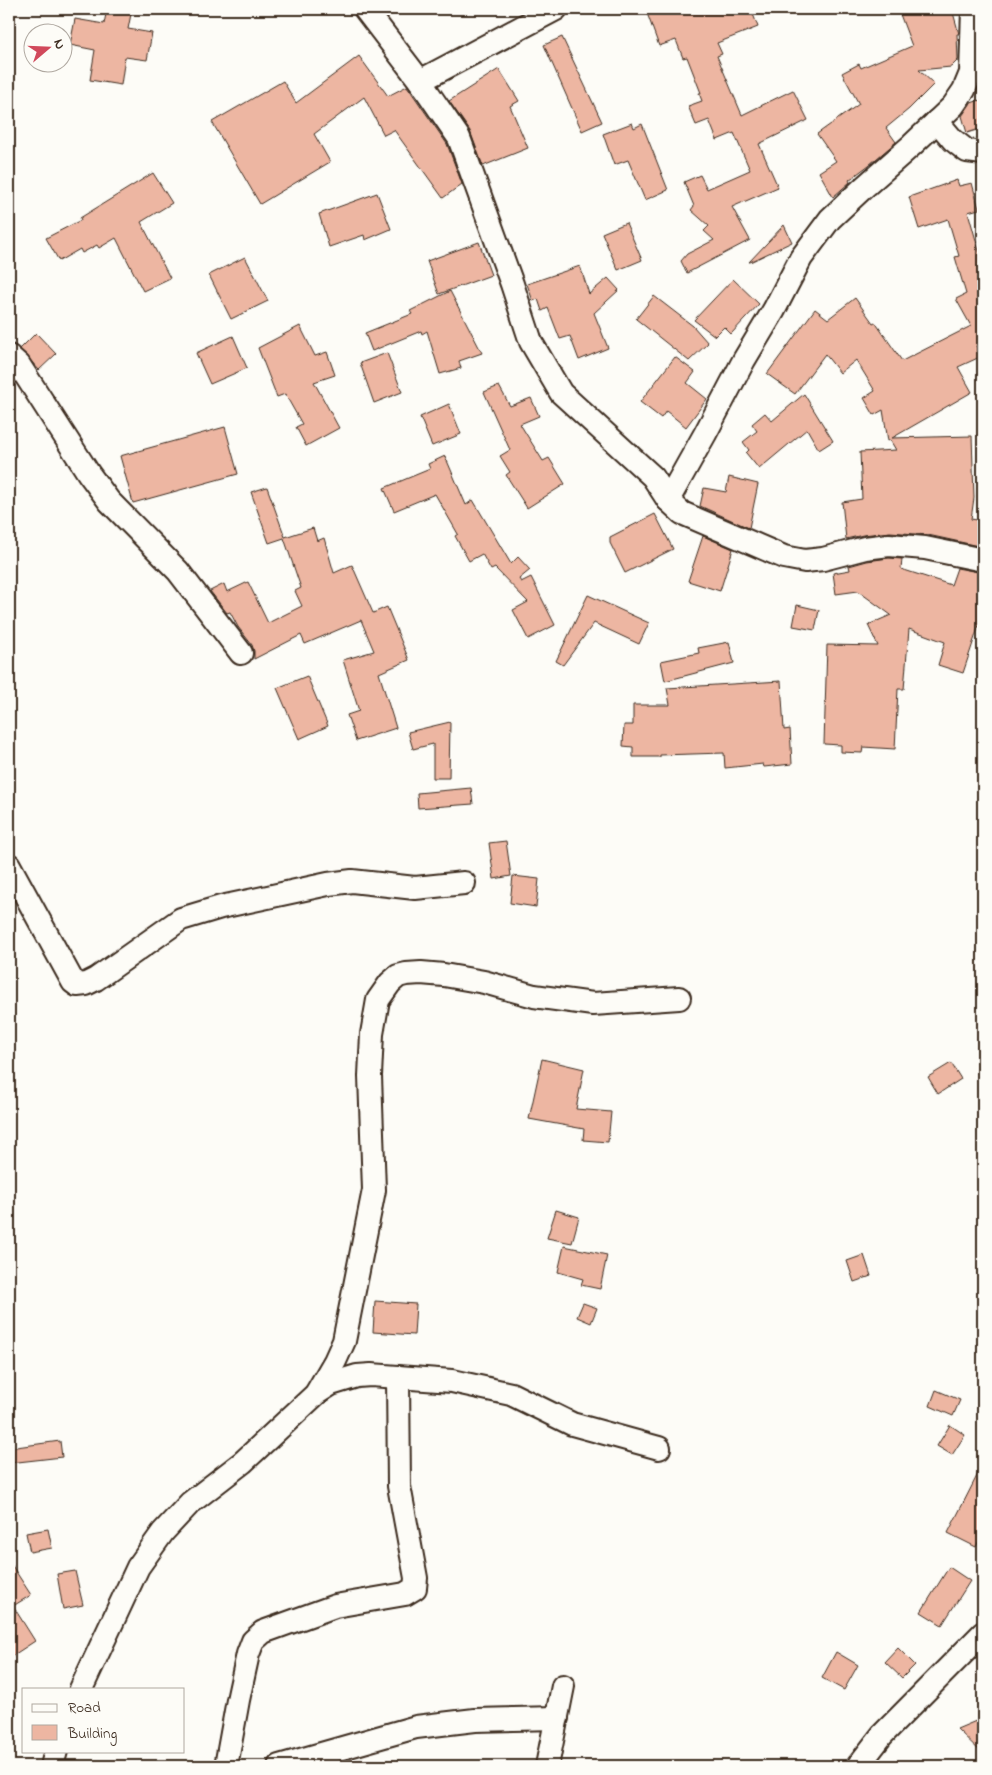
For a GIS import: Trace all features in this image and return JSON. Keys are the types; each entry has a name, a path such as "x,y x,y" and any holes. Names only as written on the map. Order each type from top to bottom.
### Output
{"street":[{"path":"365,9 420,81 459,138 531,342 561,393 653,477 668,500 682,513 784,557 805,561 822,559 865,548 890,546 925,548 983,560"},
{"path":"420,81 556,9"},
{"path":"668,500 801,258 830,219 953,106 964,90 971,73 973,9"},
{"path":"937,121 952,140 967,151 983,153"},
{"path":"9,356 19,365 89,474 109,501 178,572 241,654"},
{"path":"9,865 68,974 77,985 86,984 96,979 181,919 221,907 352,881 415,888 464,883"},
{"path":"317,1393 344,1341 374,1190 370,1076 372,1034 378,1000 390,983 398,976 421,973 484,982 534,996 593,1004 679,998"},
{"path":"81,1688 138,1567 163,1532 190,1504 243,1462 317,1393 331,1384 371,1374 452,1381 511,1394 572,1424 659,1448"},
{"path":"226,1766 238,1700 248,1654 253,1641 263,1632 335,1606 405,1594 415,1588 416,1578 399,1486 398,1377"},
{"path":"858,1766 882,1735 983,1633"},
{"path":"547,1766 563,1686"},
{"path":"279,1766 416,1727 475,1720 557,1718"},
{"path":"52,1766 56,1752"}],"building":[{"path":"107,9 132,9 128,29 152,33 147,60 125,57 121,85 90,80 95,50 72,45 75,19 104,24"},
{"path":"657,9 751,9 758,27 717,43 722,54 717,56 742,115 793,90 808,120 759,144 778,187 732,207 750,240 687,273 681,261 687,254 714,240 704,231 709,226 691,210 694,206 684,182 700,175 707,189 750,170 734,133 717,140 709,120 696,125 688,106 702,101 699,93 701,93 687,57 683,58 676,40 659,46 647,13"},
{"path":"898,9 952,9 959,34 957,34 958,60 951,67 919,70 934,84 909,109 886,128 896,142 849,180 850,182 833,197 819,172 836,161 817,134 859,104 842,73 859,64 861,68 912,46"},
{"path":"562,37 602,122 582,131 544,45"},
{"path":"359,56 388,96 407,86 447,144 462,184 443,198 394,130 384,135 364,97 314,134 330,162 260,204 212,122 283,81 296,103"},
{"path":"499,69 519,101 510,106 528,148 483,166 470,131 449,101"},
{"path":"983,99 983,128 967,133 962,116 971,103"},
{"path":"632,123 634,128 642,124 668,190 645,200 628,160 614,165 603,134"},
{"path":"153,173 172,203 141,222 170,278 143,291 116,238 99,248 97,245 82,253 80,249 59,261 46,238 81,220 80,218"},
{"path":"957,180 959,186 972,183 979,209 968,212 983,265 983,350 980,344 976,346 980,357 958,367 972,392 892,438 972,436 974,498 971,519 983,521 983,547 928,535 890,532 846,539 842,502 862,499 860,452 896,450 890,440 888,441 883,410 874,415 864,398 875,391 856,360 840,373 825,354 795,394 767,374 815,309 828,319 855,298 873,323 875,322 902,361 971,326 956,299 966,294 955,257 959,256 948,219 919,229 909,197"},
{"path":"377,193 391,229 365,240 364,235 329,247 319,214"},
{"path":"626,223 642,260 618,270 602,233"},
{"path":"784,225 792,242 749,262"},
{"path":"479,242 491,275 439,294 427,261"},
{"path":"245,257 268,301 231,319 209,275"},
{"path":"580,266 589,294 608,278 619,290 594,313 608,348 579,360 570,336 560,339 548,308 542,311 538,299 533,301 527,284"},
{"path":"733,279 759,304 731,334 724,327 715,336 694,320"},
{"path":"450,291 482,353 459,361 461,368 440,374 427,331 422,334 421,331 372,351 365,333 412,314 410,311"},
{"path":"654,296 693,326 708,343 689,361 636,319"},
{"path":"300,326 315,356 327,352 335,375 314,382 339,428 306,446 296,427 302,424 285,394 277,397 258,348"},
{"path":"36,333 56,354 39,370 20,349"},
{"path":"233,336 247,368 210,384 196,353"},
{"path":"387,353 402,392 374,403 360,363"},
{"path":"675,357 695,372 687,383 707,399 686,427 666,411 661,418 640,402"},
{"path":"499,386 510,406 531,398 539,416 520,424 543,461 549,458 565,484 527,508 506,475 510,472 500,456 510,450 484,392"},
{"path":"804,394 833,441 819,450 807,429 759,469 746,453 749,450 743,442 757,431 752,424 765,413 772,421"},
{"path":"449,404 461,434 432,446 420,417"},
{"path":"225,427 238,474 133,503 120,456"},
{"path":"445,456 466,505 473,500 511,564 518,557 530,570 519,579 521,582 531,577 555,625 528,639 513,610 528,602 495,568 491,570 482,554 469,561 455,536 458,534 435,494 394,511 384,488 430,469 428,464"},
{"path":"729,477 758,484 749,528 700,506 704,488 726,492"},
{"path":"267,487 285,537 313,528 317,541 324,538 334,573 352,565 373,613 387,607 409,660 379,673 396,728 356,741 347,715 359,711 343,660 374,651 361,620 305,644 301,635 254,659 252,645 238,627 230,612 227,613 210,591 224,584 227,592 248,582 268,623 302,606 295,591 301,588 284,538 269,543 251,492"},
{"path":"655,514 673,549 625,573 610,543 610,537"},
{"path":"703,536 733,549 720,591 688,581"},
{"path":"889,558 902,559 901,569 951,585 957,568 983,573 983,613 963,673 938,665 945,642 909,629 904,689 898,689 895,749 863,747 862,753 841,752 841,745 824,744 827,645 878,646 868,625 891,615 858,591 836,594 833,573 850,570 849,566 867,561"},
{"path":"588,595 649,623 639,644 594,623 563,665 556,661"},
{"path":"797,605 819,610 815,630 793,626"},
{"path":"729,642 734,663 665,681 661,661 699,653 698,648"},
{"path":"307,676 328,726 299,739 277,688"},
{"path":"781,681 784,730 790,729 792,764 764,767 763,764 725,768 724,753 633,757 633,747 623,746 624,725 633,725 633,705 670,705 667,688"},
{"path":"450,722 449,778 433,778 433,744 413,749 408,732"},
{"path":"471,788 473,804 418,808 417,793"},
{"path":"506,841 511,876 494,879 489,843"},
{"path":"513,876 539,879 536,907 510,903"},
{"path":"542,1059 584,1069 576,1109 611,1112 608,1142 583,1140 584,1129 529,1119"},
{"path":"951,1063 961,1079 938,1094 928,1077"},
{"path":"556,1210 579,1217 572,1243 547,1238"},
{"path":"564,1246 607,1255 600,1289 581,1285 583,1279 558,1272"},
{"path":"864,1255 871,1276 854,1282 847,1261"},
{"path":"375,1301 416,1304 414,1335 373,1332"},
{"path":"583,1303 597,1308 591,1323 577,1317"},
{"path":"936,1390 960,1400 953,1416 930,1406"},
{"path":"950,1425 965,1435 952,1455 937,1446"},
{"path":"60,1441 62,1457 9,1463 9,1448"},
{"path":"983,1464 983,1532 976,1547 948,1533"},
{"path":"48,1529 52,1548 30,1552 26,1533"},
{"path":"9,1561 31,1595 13,1606 35,1641 9,1658"},
{"path":"949,1567 970,1581 942,1625 921,1612"},
{"path":"75,1571 83,1605 63,1609 57,1574"},
{"path":"898,1648 915,1665 902,1678 885,1662"},
{"path":"836,1652 858,1665 844,1690 822,1678"},
{"path":"983,1718 983,1754 957,1729"}]}
